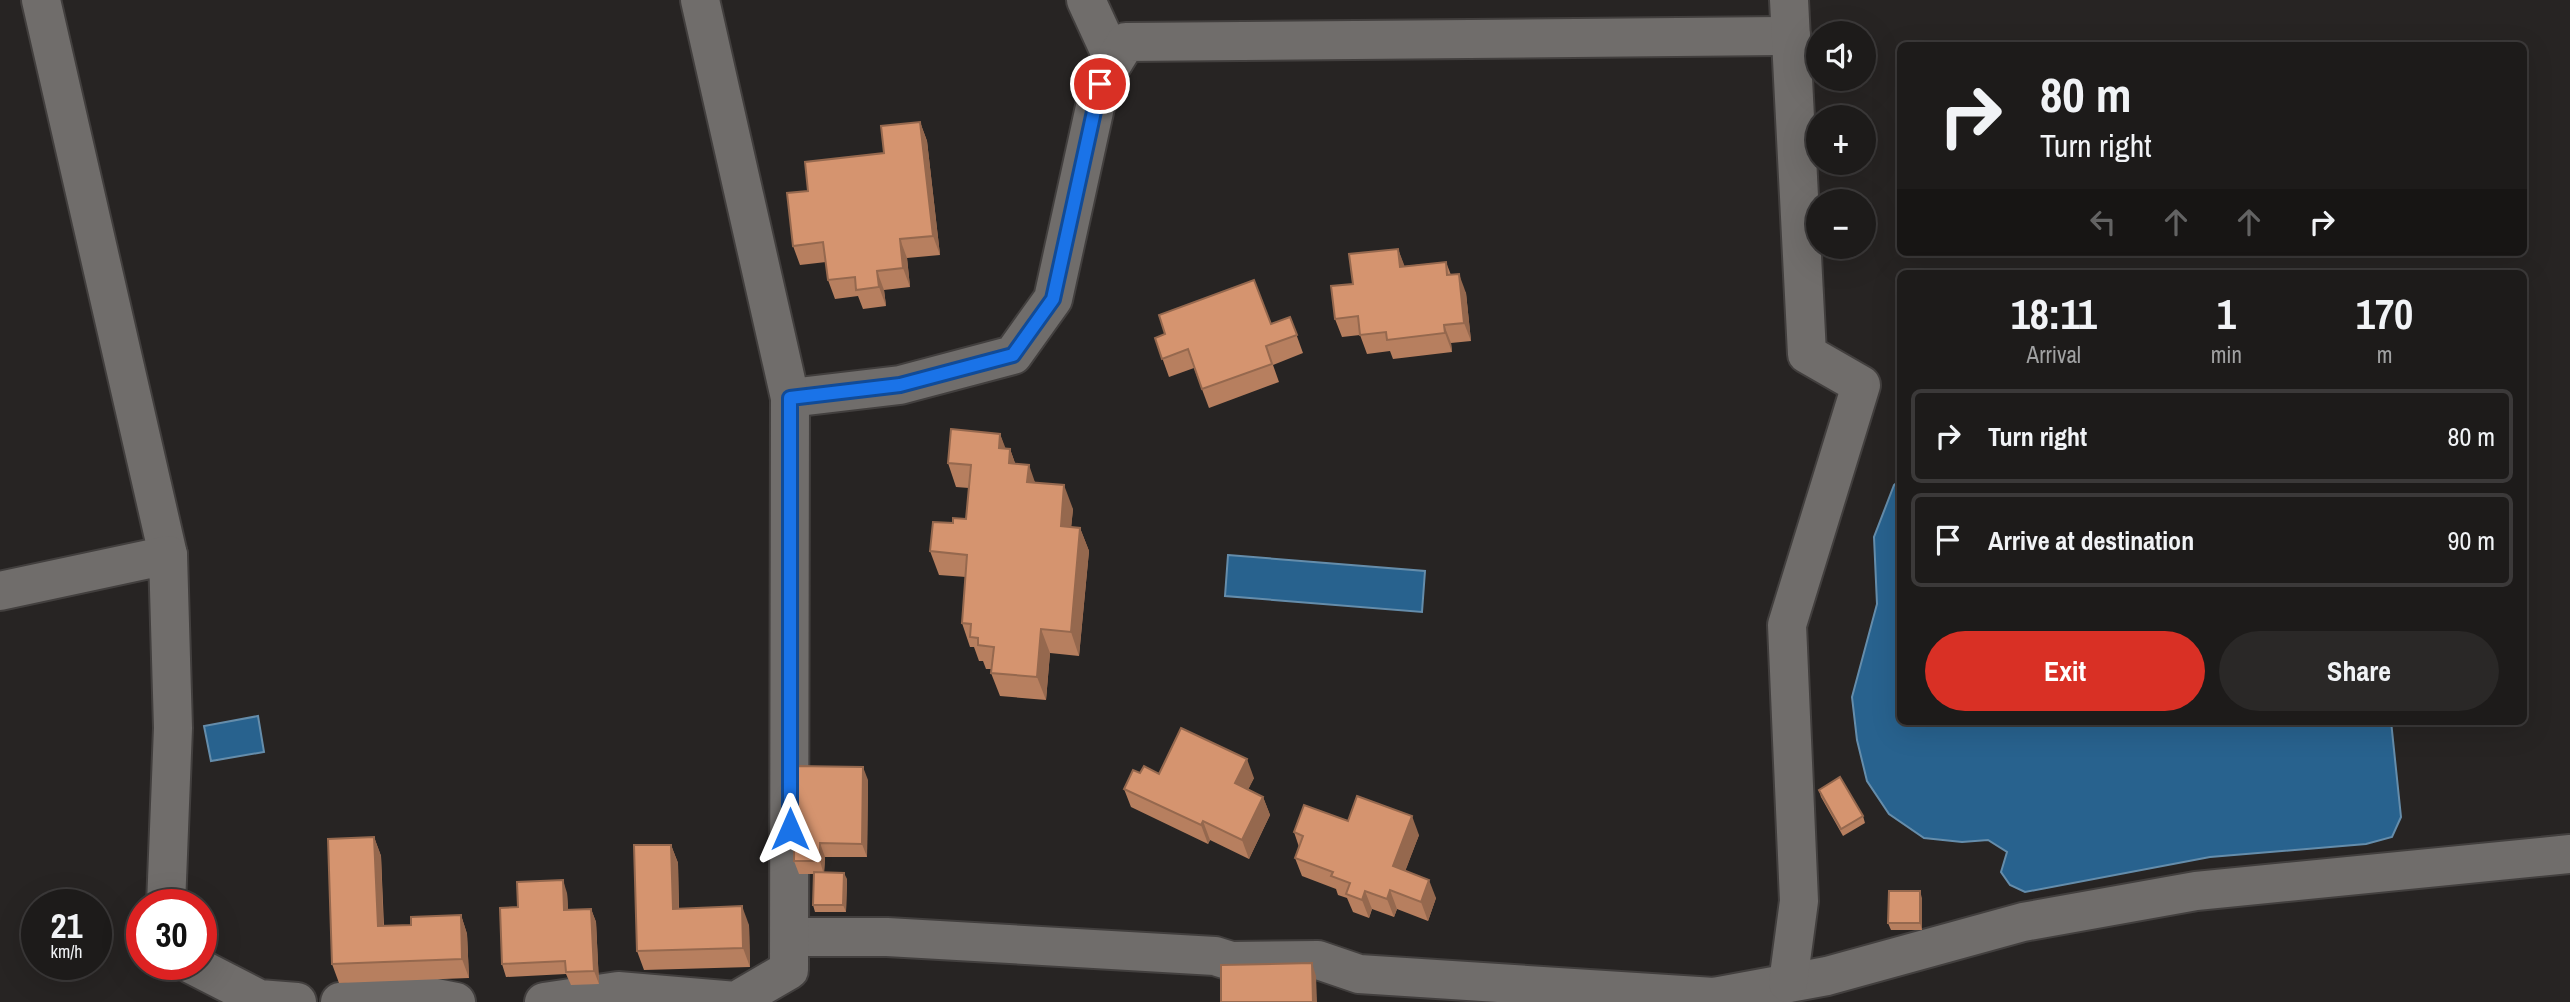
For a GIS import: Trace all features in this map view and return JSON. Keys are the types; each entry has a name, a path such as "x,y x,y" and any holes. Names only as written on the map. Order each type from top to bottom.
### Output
{"street":[{"path":"41,0 168,555 173,729 167,889"},
{"path":"544,1002 618,991 736,1001 789,970 790,398 700,0"},
{"path":"1086,0 1114,61"},
{"path":"790,398 900,385 1013,355 1053,299 1100,84 1126,42 1790,18 1807,354 1861,385 1787,625 1799,901 1788,983"},
{"path":"0,591 168,555"},
{"path":"790,937 900,938 1215,957 1231,961 1318,960 1359,974 1714,997 1827,976 2023,922 2196,891 2570,854"},
{"path":"217,977 259,999 297,1002"},
{"path":"340,1002 415,994 456,1002"}],"water":[{"path":"1897,482 1897,725 2391,725 2401,817 2392,837 2366,844 2210,857 2025,892 2010,885 2001,872 2007,852 1988,840 1962,842 1924,838 1889,814 1867,781 1857,740 1852,697 1877,604 1874,537"},
{"path":"1228,555 1425,571 1422,612 1225,596"},
{"path":"258,716 264,752 211,761 204,726"}],"building":[{"path":"920,122 933,236 900,239 903,268 877,271 879,287 856,290 855,277 828,280 823,242 793,246 787,193 808,191 805,162 884,153 881,126"},
{"path":"1398,249 1400,267 1446,262 1447,275 1459,274 1464,323 1444,325 1445,333 1387,340 1386,332 1360,335 1358,316 1335,319 1331,286 1353,284 1349,254"},
{"path":"1254,280 1271,324 1290,317 1297,335 1266,346 1272,364 1202,389 1188,349 1162,359 1155,338 1165,334 1159,315"},
{"path":"951,429 1000,434 999,448 1010,449 1009,463 1029,465 1027,482 1064,485 1061,526 1080,528 1071,632 1041,629 1037,677 991,673 994,647 978,645 978,638 970,637 971,624 962,623 967,555 930,551 933,522 953,523 953,518 966,519 971,465 948,463"},
{"path":"1181,728 1247,759 1235,783 1263,797 1242,840 1203,821 1201,825 1124,789 1133,770 1140,773 1144,766 1159,774"},
{"path":"795,766 863,767 862,844 820,843 820,861 794,861"},
{"path":"1840,777 1863,816 1841,829 1819,790"},
{"path":"1357,796 1412,816 1393,866 1429,880 1421,902 1390,890 1387,899 1365,891 1362,900 1346,894 1350,883 1331,876 1333,872 1295,858 1303,836 1294,832 1304,805 1348,821"},
{"path":"374,837 378,926 411,925 411,917 461,915 462,959 332,964 328,839"},
{"path":"634,845 671,845 673,909 742,906 743,948 637,951"},
{"path":"814,872 844,873 843,905 813,905"},
{"path":"563,880 564,910 591,909 594,971 566,972 565,961 502,964 500,908 518,907 517,882"},
{"path":"1889,891 1920,891 1920,923 1888,923"},
{"path":"1312,963 1313,1002 1221,1002 1221,965"}],"route":[{"path":"790,829 790,398 900,385 1013,355 1053,299 1100,84"}]}
